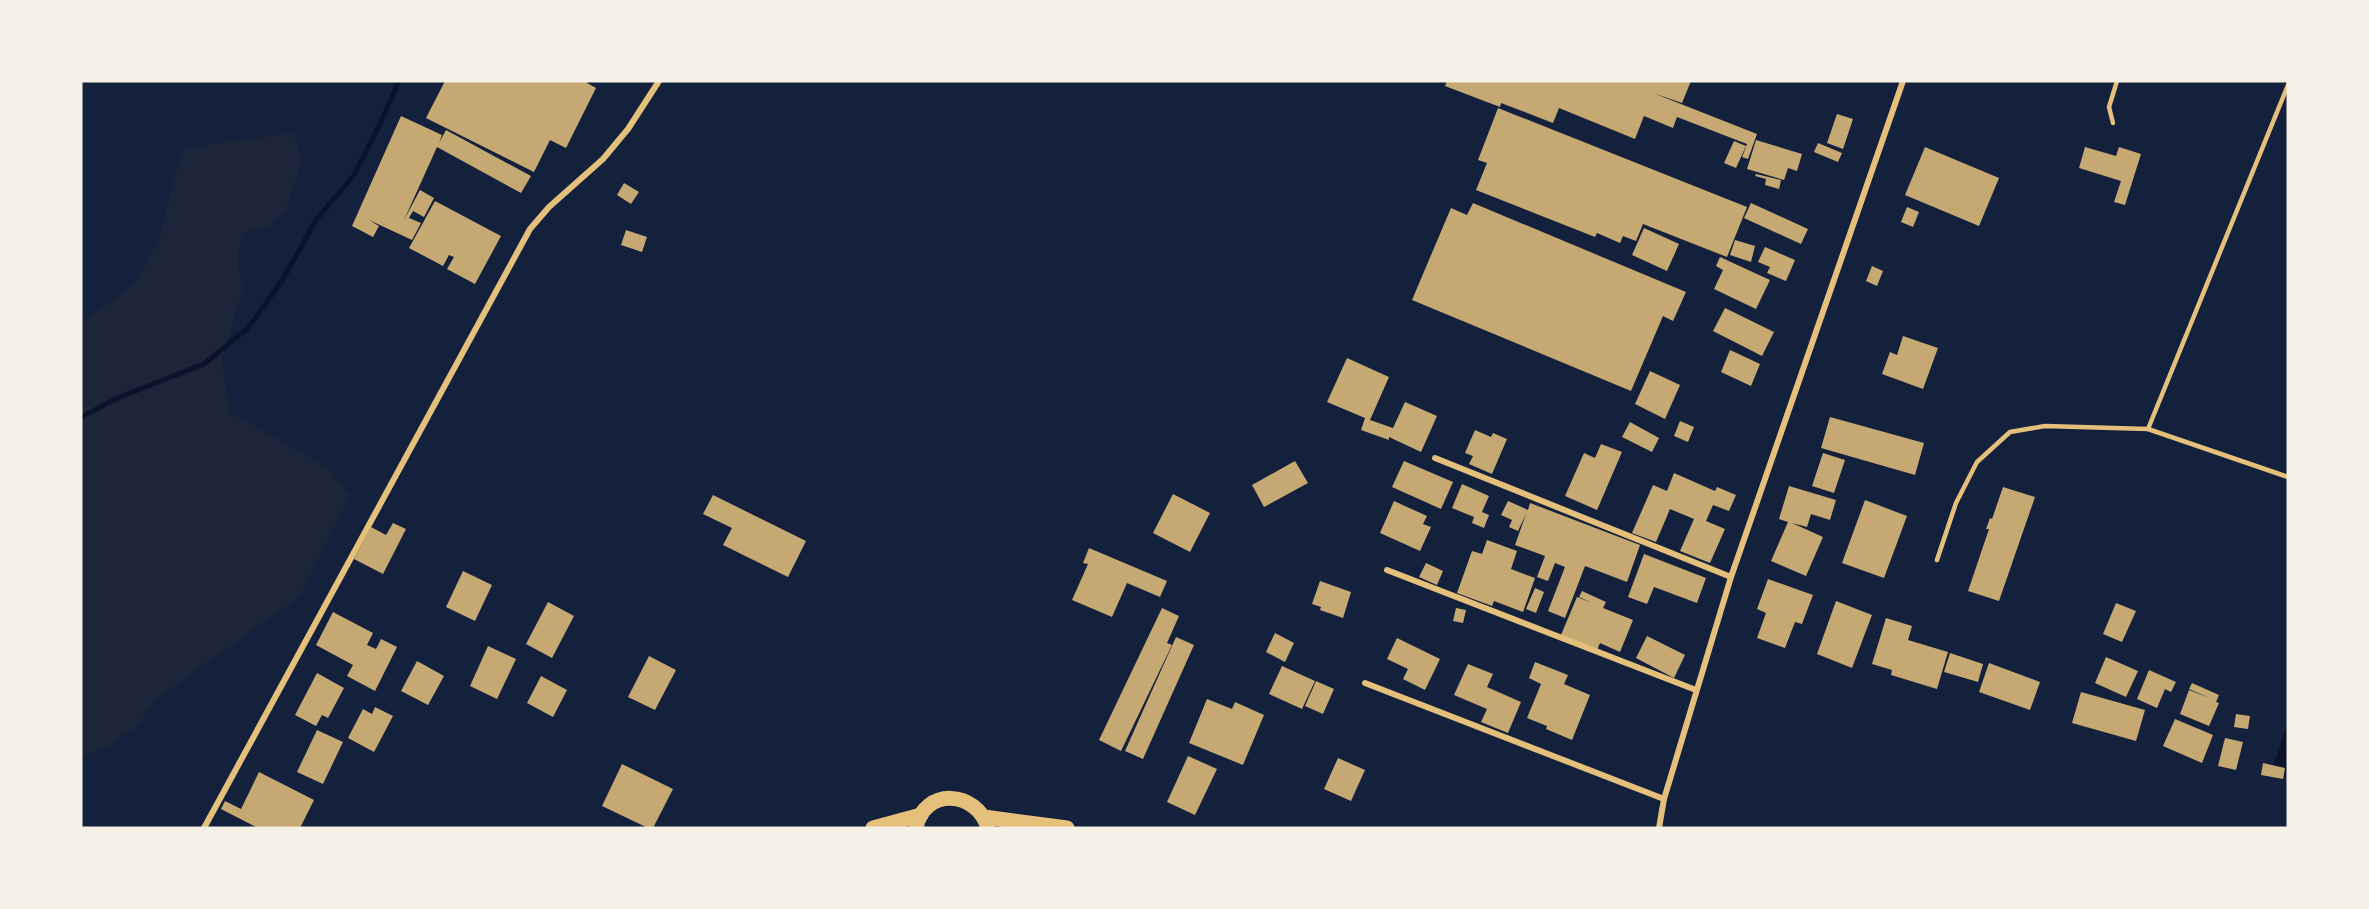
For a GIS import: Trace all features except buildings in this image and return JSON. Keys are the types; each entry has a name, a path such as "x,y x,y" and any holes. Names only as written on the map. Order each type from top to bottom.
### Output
{"highway":[{"path":"873,828 918,821 935,802 953,798 971,804 986,823 1067,828"}],"street":[{"path":"204,828 530,229 549,207 603,159 628,129 659,81"},
{"path":"1659,828 1664,799 1731,577 1903,81"},
{"path":"1435,458 1731,577"},
{"path":"1386,570 1696,690"},
{"path":"1365,683 1664,799"}],"lane":[{"path":"2113,123 2109,106 2117,81"},
{"path":"2148,429 2288,85"},
{"path":"1937,560 1956,503 1977,462 2010,432 2044,426 2148,429 2288,477"}],"shaded area":[{"path":"293,133 302,160 286,211 270,225 244,233 237,254 242,290 222,360 230,412 330,469 350,495 299,597 155,700 137,726 106,747 81,758 81,324 136,282 159,240 183,148"},
{"path":"2288,722 2288,772 2273,767"}],"waterway":[{"path":"81,417 120,397 204,364 247,329 282,281 316,220 354,175 399,81"}]}
